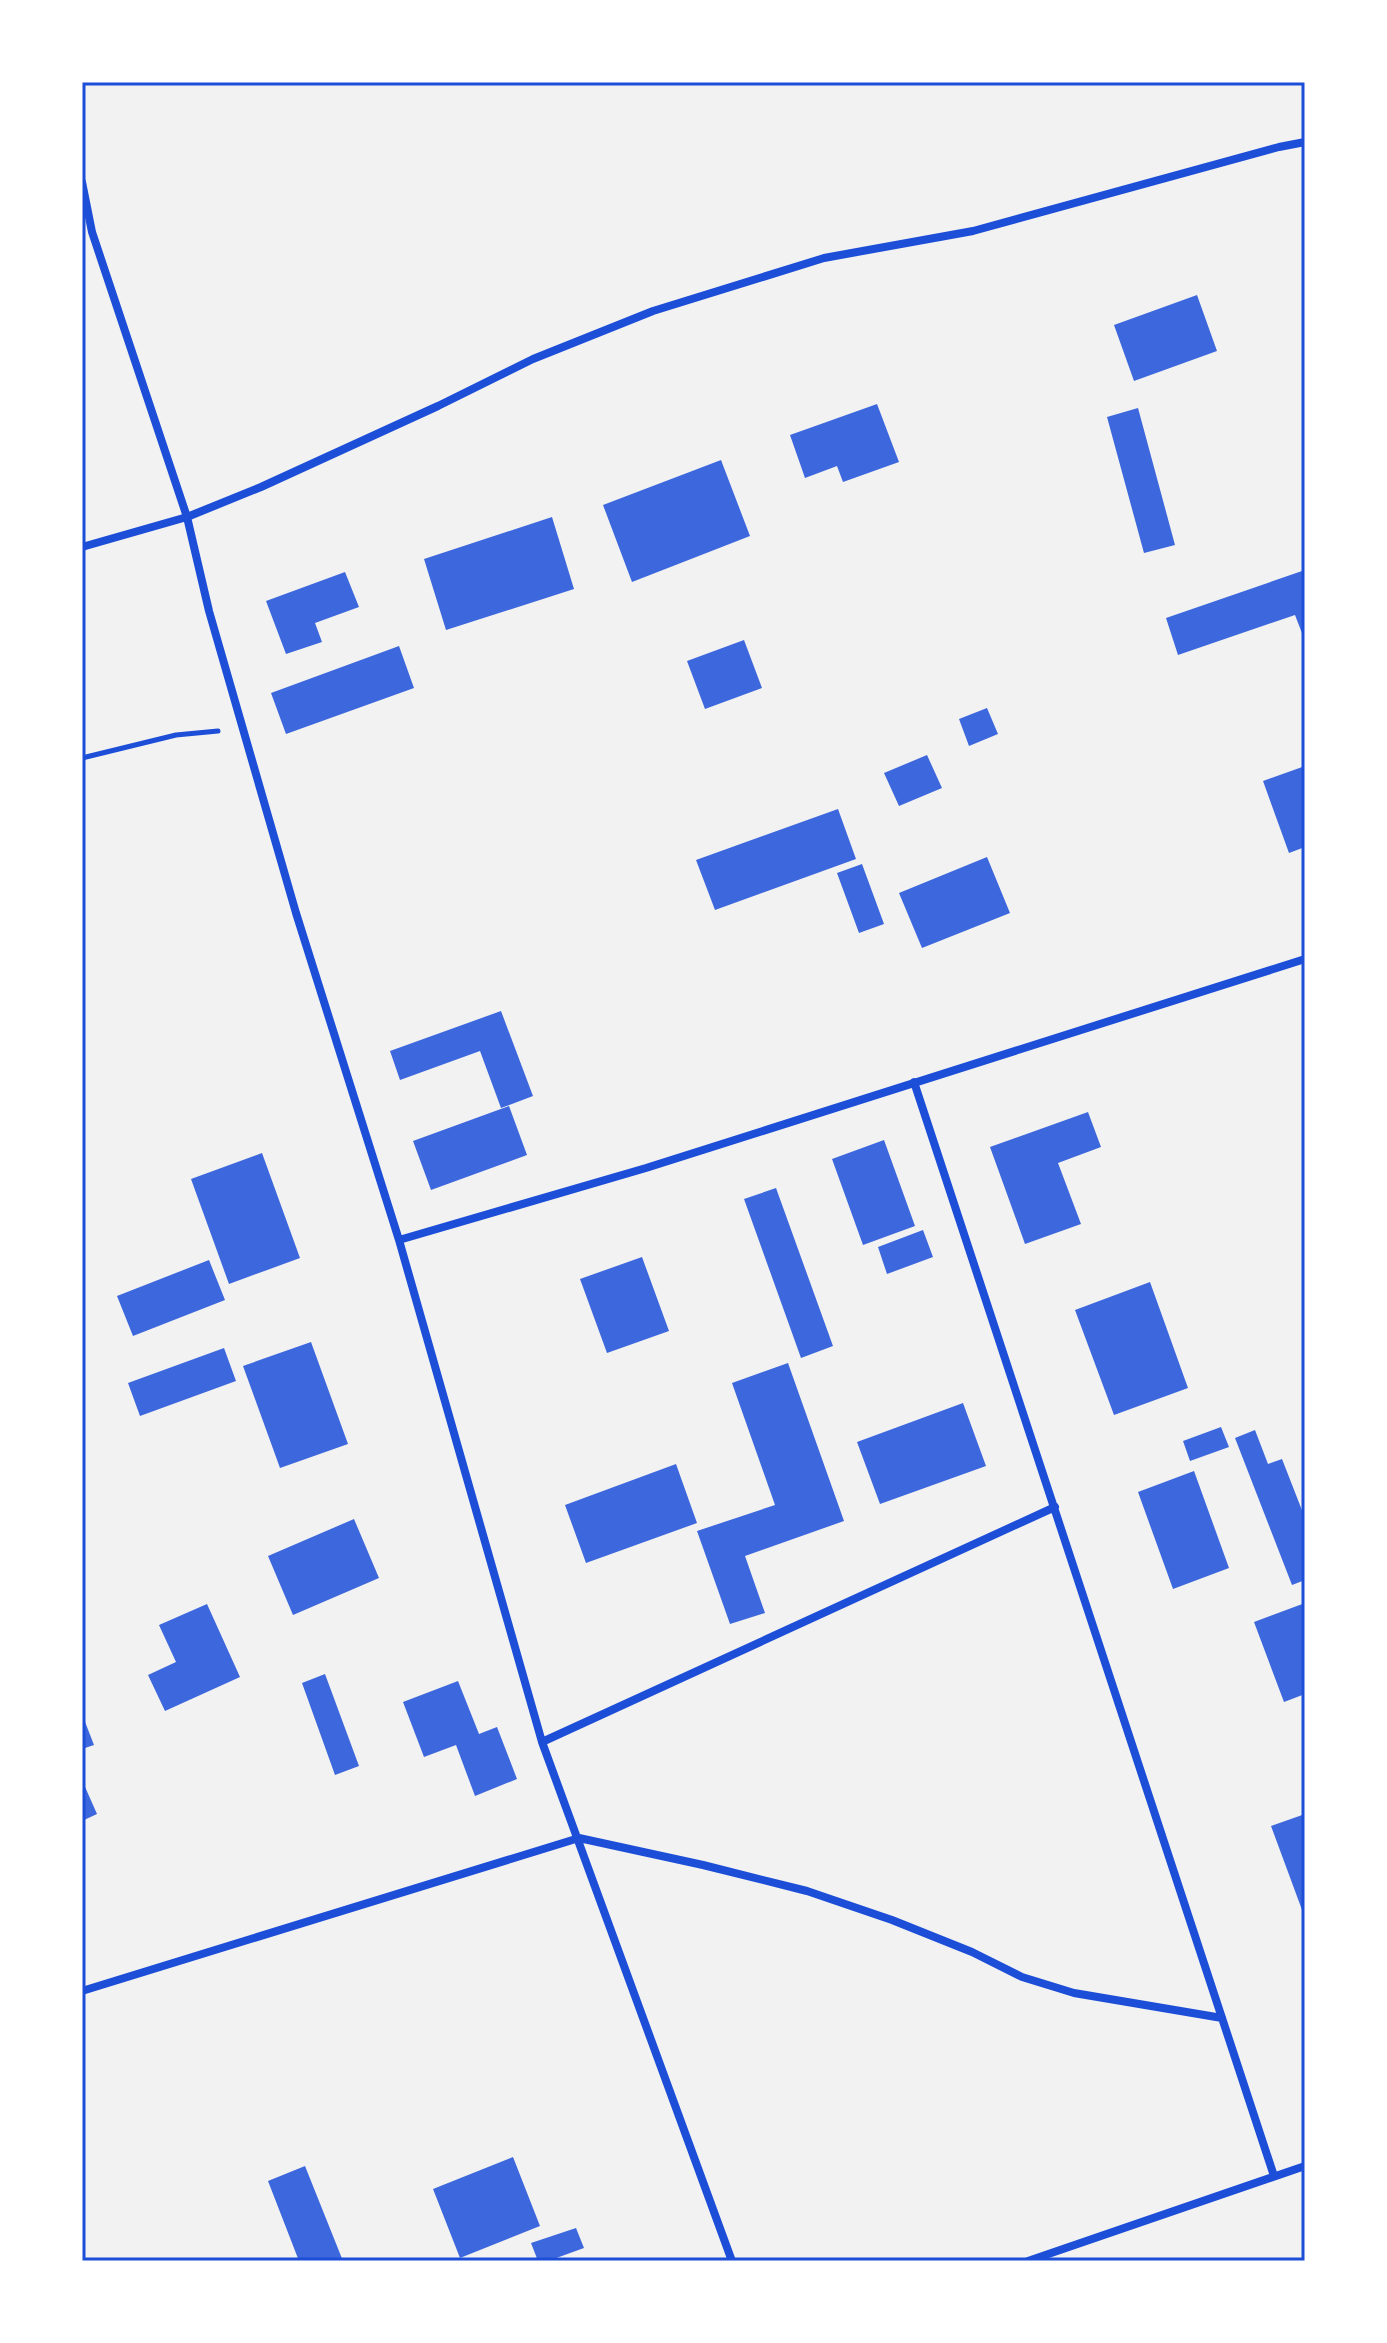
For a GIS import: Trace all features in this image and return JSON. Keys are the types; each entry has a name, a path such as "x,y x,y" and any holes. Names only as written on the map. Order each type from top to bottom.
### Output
{"street":[{"path":"82,547 187,517 316,463 533,359 653,311 824,258 973,231 1305,142"},
{"path":"82,182 92,232 187,517 209,611 296,913 399,1240 542,1742 732,2261"},
{"path":"399,1240 646,1168 1305,959"},
{"path":"914,1082 1274,2176"},
{"path":"542,1742 1055,1507"},
{"path":"82,1991 579,1838 807,1891 972,1952 1022,1977 1074,1993 1222,2018"},
{"path":"1028,2261 1305,2166"}],"path":[{"path":"82,758 176,735 243,729"}],"building":[{"path":"1197,295 1217,351 1134,381 1114,325"},
{"path":"877,404 899,462 843,482 837,466 805,478 790,435"},
{"path":"1138,408 1175,545 1144,553 1107,417"},
{"path":"721,460 750,536 632,582 603,505"},
{"path":"552,517 574,589 446,630 424,559"},
{"path":"1305,570 1305,641 1295,615 1178,655 1166,618"},
{"path":"345,572 359,607 315,623 322,642 286,654 266,601"},
{"path":"744,640 762,688 705,709 687,661"},
{"path":"399,646 414,688 286,734 271,693"},
{"path":"987,708 998,734 969,746 959,719"},
{"path":"927,755 942,788 899,806 884,773"},
{"path":"1305,766 1305,847 1289,853 1263,781"},
{"path":"838,809 856,859 715,910 696,860"},
{"path":"987,857 1010,913 922,948 899,893"},
{"path":"862,864 884,924 859,933 837,873"},
{"path":"501,1011 533,1096 501,1108 480,1051 400,1080 390,1051"},
{"path":"509,1106 527,1155 431,1190 413,1141"},
{"path":"1088,1112 1101,1147 1058,1163 1081,1224 1025,1244 990,1147"},
{"path":"884,1140 915,1226 863,1245 832,1159"},
{"path":"262,1153 300,1258 229,1284 191,1179"},
{"path":"776,1188 833,1346 801,1358 744,1199"},
{"path":"923,1230 933,1257 887,1274 878,1247"},
{"path":"642,1257 669,1331 607,1353 580,1279"},
{"path":"209,1260 225,1300 133,1336 117,1296"},
{"path":"1150,1282 1188,1388 1114,1415 1075,1310"},
{"path":"311,1342 348,1444 280,1468 243,1366"},
{"path":"224,1348 236,1381 140,1416 128,1383"},
{"path":"788,1363 844,1521 745,1556 765,1613 730,1624 697,1531 775,1505 732,1383"},
{"path":"963,1403 986,1466 880,1504 857,1442"},
{"path":"1221,1427 1229,1447 1190,1461 1183,1441"},
{"path":"1255,1430 1268,1464 1282,1459 1305,1518 1305,1580 1292,1585 1235,1438"},
{"path":"676,1464 697,1523 586,1563 565,1505"},
{"path":"1194,1471 1229,1568 1173,1589 1138,1492"},
{"path":"354,1519 379,1578 293,1615 268,1556"},
{"path":"1305,1603 1305,1694 1284,1702 1254,1622"},
{"path":"207,1604 240,1677 165,1711 148,1675 176,1662 159,1625"},
{"path":"325,1674 359,1766 335,1775 302,1683"},
{"path":"458,1681 479,1734 497,1727 517,1779 475,1796 456,1745 424,1757 403,1702"},
{"path":"82,1714 94,1745 82,1749"},
{"path":"82,1780 97,1814 82,1821"},
{"path":"1305,1814 1305,1918 1271,1826"},
{"path":"513,2157 540,2226 460,2258 433,2189"},
{"path":"305,2166 343,2261 299,2261 268,2181"},
{"path":"576,2228 584,2248 548,2261 538,2261 531,2243"}]}
